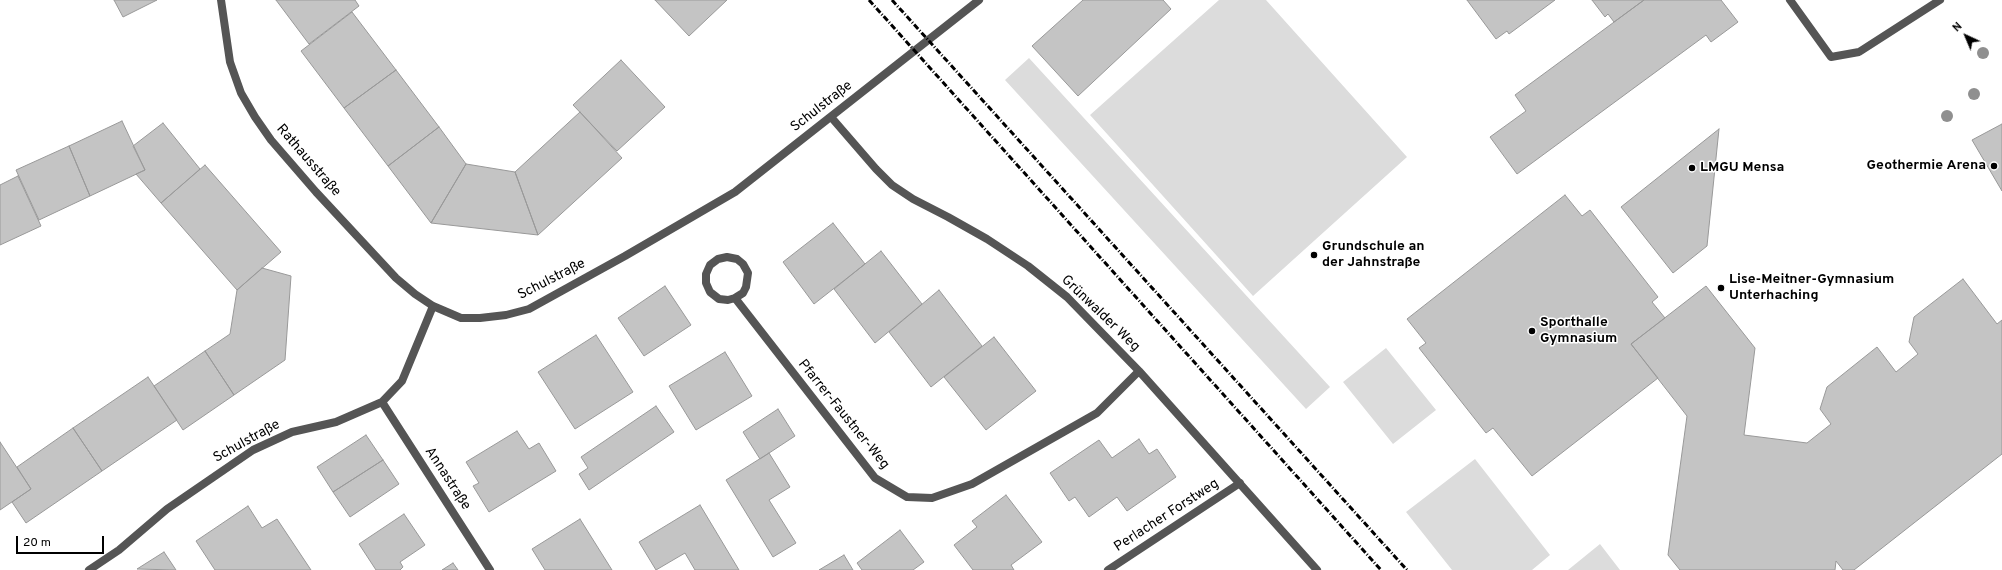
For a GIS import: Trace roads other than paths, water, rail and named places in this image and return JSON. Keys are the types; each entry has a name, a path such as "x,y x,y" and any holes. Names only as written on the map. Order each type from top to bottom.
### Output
{"street":[{"name":"Rathausstraße","path":"221,0 230,62 241,93 255,117 271,140 316,192 396,278 415,294 433,306"},
{"name":"Schulstraße","path":"89,570 119,550 167,509 253,450 292,432 336,422 382,402 402,381 433,306 461,318 480,318 506,315 529,309 625,256 735,192 979,0"},
{"path":"1790,0 1831,57 1859,52 1940,0"},
{"name":"Grünwalder Weg","path":"832,117 876,169 892,185 913,199 974,232 1028,266 1067,298 1139,371 1317,570"},
{"path":"728,257 737,259 743,264 748,273 746,286 743,293 735,298 728,300 719,298 710,292 706,283 706,274 710,265 718,259 728,257"},
{"name":"Pfarrer-Faustner-Weg","path":"735,298 875,478 907,497 932,498 972,484 1097,413 1139,371"},
{"name":"Annastraße","path":"382,402 490,570"},
{"name":"Perlacher Forstweg","path":"1108,570 1240,483"}],"railway":[{"path":"869,0 1381,570"},
{"path":"892,0 1407,570"}],"place":[{"name":"Geothermie Arena","path":"1994,166"},
{"name":"LMGU Mensa","path":"1692,168"},
{"name":"Grundschule an der Jahnstraße","path":"1314,255"},
{"name":"Lise-Meitner-Gymnasium Unterhaching","path":"1721,288"},
{"name":"Sporthalle Gymnasium","path":"1532,331"}]}
